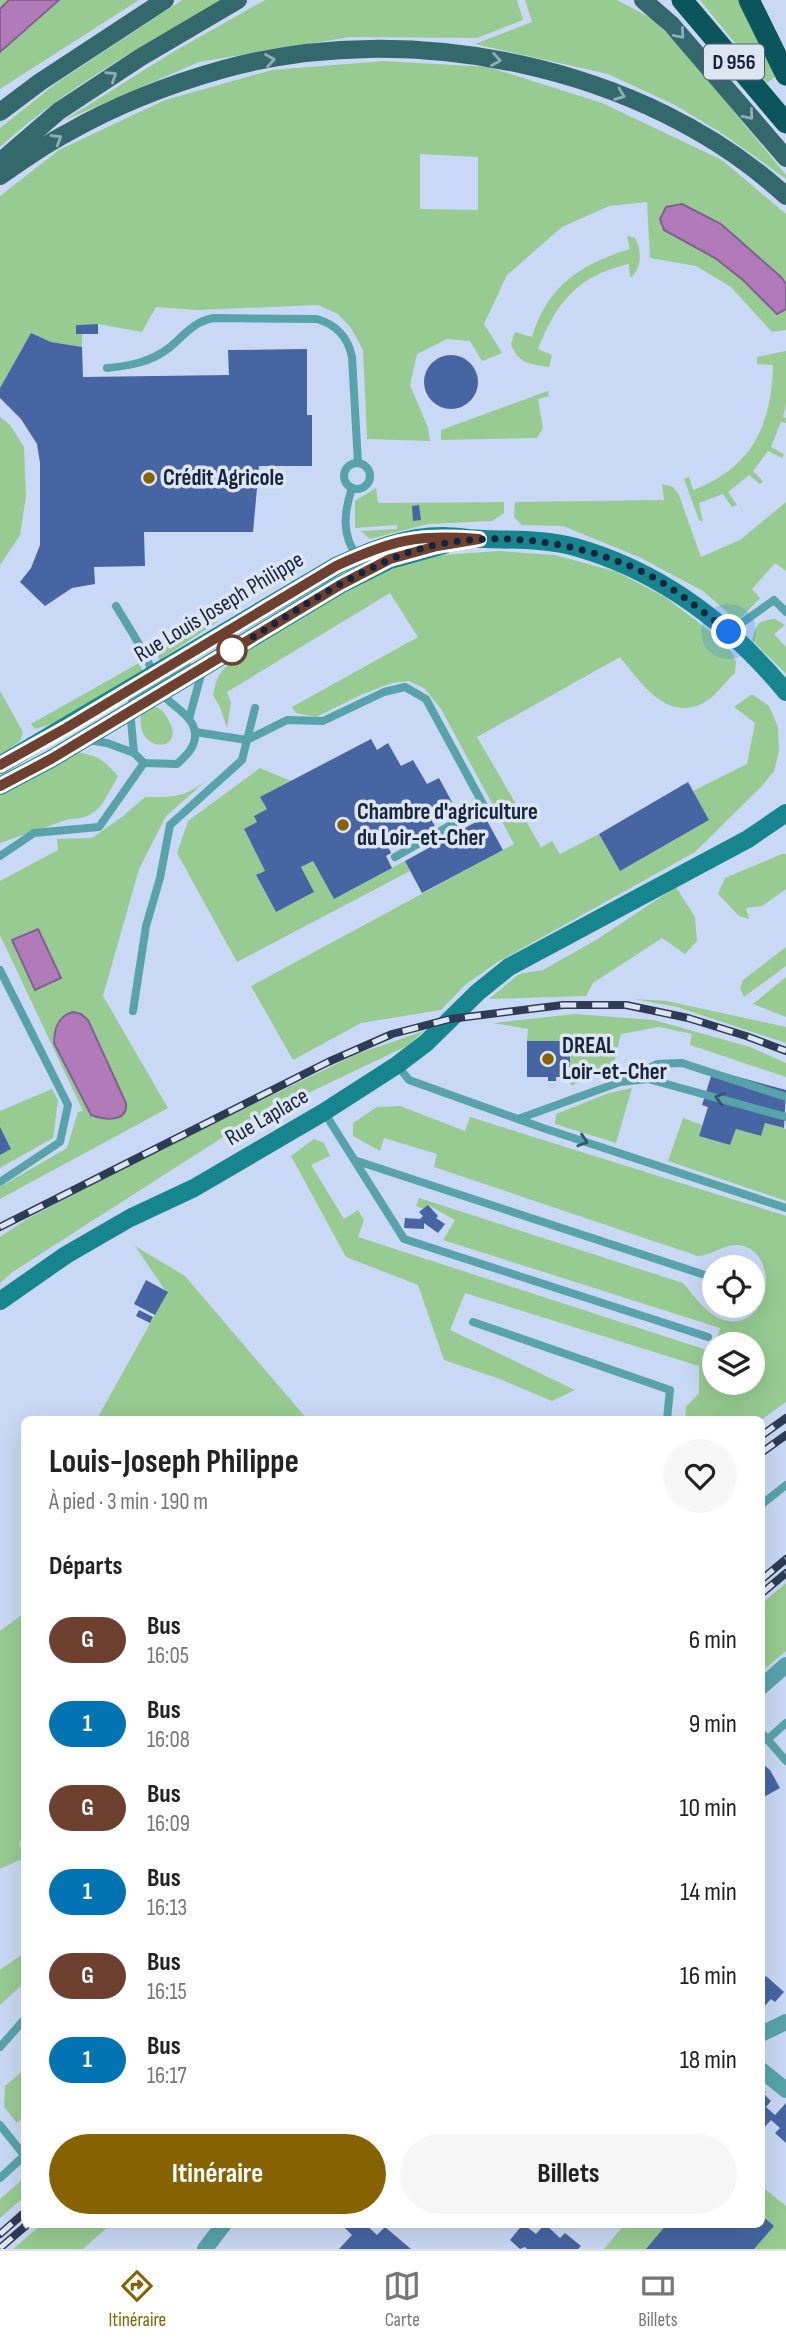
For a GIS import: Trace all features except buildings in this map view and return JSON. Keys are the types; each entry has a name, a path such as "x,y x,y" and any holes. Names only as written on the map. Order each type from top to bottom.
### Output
{"highway":[{"name":"D 956","path":"682,0 786,124"},
{"name":"D 956","path":"749,0 786,75"}],"main road":[{"path":"0,112 40,82 165,0"},
{"path":"0,162 59,111 141,57 238,0"},
{"name":"D 956","path":"643,0 671,24 786,158"},
{"path":"0,176 66,133 145,96 180,83 226,69 295,55 396,49 461,54 510,63 618,93 672,118 730,153 786,196"},
{"name":"Rue Louis Joseph Philippe","path":"0,786 130,710 197,649 336,566 380,546 413,538 443,536 573,546 633,567 684,596 729,632 786,692"},
{"name":"Rue Louis Joseph Philippe","path":"0,765 158,683 204,667 340,585 385,562 437,546 479,539"},
{"path":"748,839 786,813"},
{"path":"748,839 786,826"},
{"name":"Rue Laplace","path":"0,1301 66,1255 130,1218 194,1188 324,1112 397,1065 426,1043 509,967 748,839"}],"street":[{"path":"765,1683 786,1665"},
{"path":"765,2032 786,2022"},
{"path":"765,2073 786,2090"},
{"path":"205,2249 221,2228"}],"lane":[{"path":"107,368 127,366 149,359 167,349 201,320 291,318 317,319 331,324 343,334 350,346 358,463"},
{"path":"358,463 366,467 369,481 365,486 352,488 345,482 345,471 348,466 358,463"},
{"path":"352,488 345,532 357,556 371,562 385,562"},
{"path":"249,640 256,626 348,570 357,556"},
{"path":"729,632 774,600 786,612"},
{"path":"82,739 107,743 134,753 144,763 177,764 193,746 195,732 189,719 158,683 147,657 116,606"},
{"path":"189,719 204,667"},
{"path":"195,732 247,740 287,720 323,721 384,692 405,687 425,699 484,806 396,857"},
{"path":"133,1011 146,926 160,878 170,825 242,760 255,708"},
{"path":"130,710 134,753"},
{"path":"0,856 34,833 99,827 144,763"},
{"path":"0,970 68,1105 60,1142 0,1182"},
{"path":"518,1119 620,1082 657,1064 682,1063 786,1097"},
{"path":"397,1065 409,1080 786,1208"},
{"path":"620,1082 648,1079 786,1116"},
{"path":"324,1112 404,1239 702,1335"},
{"path":"357,1161 702,1274"},
{"path":"473,1322 670,1390 667,1416"},
{"path":"765,1502 786,1485"},
{"path":"765,1735 786,1723"},
{"path":"765,1737 786,1761"},
{"path":"0,2047 21,2023"},
{"path":"0,2124 21,2151"},
{"path":"0,2178 21,2158"}],"green space":[{"path":"0,0 139,0 0,89"},
{"path":"182,0 222,0 79,86 25,125 0,147 0,128 58,82"},
{"path":"265,0 517,0 523,20 477,38 350,37 199,62 63,121 173,52"},
{"path":"525,0 617,0 653,19 690,58 786,175 786,179 723,134 675,105 608,74 475,44 532,22"},
{"path":"700,0 741,0 776,76 767,83"},
{"path":"384,61 488,67 602,103 722,160 786,214 786,330 772,332 731,287 696,266 650,258 647,202 609,206 562,227 507,275 484,324 502,353 482,361 470,341 447,339 417,354 410,385 428,428 430,441 367,439 363,350 351,328 338,314 318,305 198,310 156,307 142,332 98,324 76,325 76,334 82,334 82,347 51,342 31,333 0,388 0,196 59,150 165,100 272,70","holes":["420,154 478,157 478,210 420,209"]},
{"path":"629,236 635,238 640,254 637,270 630,278 629,264 611,269 596,275 571,293 553,318 538,349 552,355 549,367 531,364 517,356 511,344 515,332 532,337 547,304 568,279 596,262 630,249"},
{"path":"786,351 786,404 783,417 786,418 786,423 781,422 771,447 784,454 782,458 768,451 753,471 763,481 760,484 749,475 728,492 737,505 732,507 723,494 699,503 703,522 699,520 684,479 689,477 693,490 713,481 744,456 763,425 772,386 773,365 757,364 757,357"},
{"path":"548,391 549,396 538,399 543,428 537,438 441,440 441,430"},
{"path":"0,417 10,425 24,447 26,496 20,535 0,565"},
{"path":"662,484 673,487 679,495 701,557 740,540 786,502 786,571 775,563 752,589 760,598 741,618 734,618 703,591 639,557 563,526 522,525 514,517 515,502 664,500"},
{"path":"376,488 378,503 504,502 504,513 492,521 428,524 370,539 361,531 397,529 397,525 355,528 355,501"},
{"path":"499,551 555,555 617,572 665,597 716,636 733,654 736,662 735,673 712,697 694,707 681,708 657,698 620,657 477,737 541,847 552,841 560,854 599,834 620,871 709,820 693,791 747,764 755,723 734,707 752,694 769,706 778,727 779,751 774,771 695,852 496,963 465,985 441,1010 361,1023 293,1060 251,986 514,844 441,709 424,688 409,681 392,683 316,717 296,713 292,707 418,637 390,593 227,692 231,703 227,728 213,695 219,676 247,647 397,563 442,555"},
{"path":"220,615 217,622 160,660 155,652"},
{"path":"775,619 785,625 774,634 786,647 786,674 752,640 759,624"},
{"path":"139,663 143,672 59,722 35,729 31,724"},
{"path":"0,691 23,732 20,741 0,756"},
{"path":"148,706 161,710 169,721 173,732 171,740 165,744 150,742 144,735 141,725 142,711"},
{"path":"74,752 99,759 118,776 105,800 88,816 69,819 0,843 0,795 49,769"},
{"path":"260,768 291,781 261,797 267,809 255,816 257,822 244,830 265,871 256,876 276,912 314,892 301,867 313,861 334,899 405,861 410,871 237,962 177,853 188,821"},
{"path":"207,780 166,816 139,869 103,996 168,1108 0,1199 0,1187 67,1148 78,1112 83,1111 0,935 0,881 58,850 57,839 92,838 145,797 178,795","holes":["88,1020 126,1103 126,1110 117,1119 91,1115"]},
{"path":"786,854 786,889 762,906 746,908 749,919 739,916 718,894 725,878"},
{"path":"676,887 695,917 697,941 685,954 662,938 593,983 586,996 489,999 519,974 543,970 596,940"},
{"path":"786,947 786,966 744,997 740,988 743,980"},
{"path":"786,977 786,1017 753,1004"},
{"path":"634,999 667,1001 786,1027 786,1043 677,1007"},
{"path":"575,1014 654,1020 750,1047 786,1063 786,1077 690,1045 692,1034 659,1027 621,1034 614,1063 571,1086 570,1041 527,1041 528,1029 493,1023"},
{"path":"424,1031 407,1046 245,1123 14,1271 0,1283 0,1237 27,1219 143,1158 357,1054"},
{"path":"632,1088 616,1143 555,1124 556,1114 609,1093"},
{"path":"52,1089 58,1100 53,1138 0,1168 0,1155 11,1149 0,1128 0,1111"},
{"path":"400,1106 465,1131 470,1117 786,1216 786,1402 765,1417 685,1416 686,1407 699,1393 699,1366 465,1293 450,1330 575,1390 552,1401 444,1360 418,1285 346,1257 291,1156 314,1139 324,1143 330,1156 311,1165 344,1219 358,1210 364,1220 358,1237 702,1348 702,1395 765,1395 765,1332 719,1332 720,1328 443,1240 455,1220 428,1205 424,1209 416,1206 419,1198 683,1283 702,1305 702,1318 730,1321 765,1318 765,1255 757,1255 744,1246 732,1245 698,1256 434,1167 437,1154 384,1138 380,1151 353,1136 353,1123 377,1107"},
{"path":"683,1118 702,1125 699,1136 730,1145 736,1129 761,1136 765,1123 786,1129 786,1201 668,1161"},
{"path":"135,1246 185,1276 304,1416 99,1416 167,1293"},
{"path":"786,1583 786,1651 765,1669 765,1601"},
{"path":"21,1615 21,1859 0,1869 0,1631"},
{"path":"21,1955 21,1986 0,2005 0,1970"},
{"path":"21,2073 21,2119 17,2123 4,2107 5,2086"},
{"path":"21,2181 21,2200 0,2218 0,2199"},
{"path":"765,2189 786,2206 786,2249 604,2249 622,2228 765,2228"},
{"path":"37,2228 107,2228 83,2249 13,2249"}],"shaded area":[{"path":"9,0 59,0 0,52 0,9"},
{"path":"682,204 721,224 781,277 786,284 786,309 777,314 743,280 715,258 664,230 660,219 666,207"},
{"path":"38,929 61,978 35,990 12,940"},
{"path":"73,1012 88,1020 126,1103 126,1109 119,1117 109,1119 91,1115 54,1043 58,1023"}],"railway":[{"path":"0,1227 328,1062 392,1034 450,1019 563,1005 626,1005 688,1018 786,1051"},
{"path":"765,1433 786,1418"},
{"path":"765,1450 786,1435"},
{"path":"765,1577 786,1559"},
{"path":"765,1591 786,1573"},
{"path":"0,2234 21,2216"},
{"path":"0,2248 23,2228"}],"bus line":[{"name":"G","path":"0,765 336,566 380,546 413,538 443,536 479,539 437,546 390,559 340,585 51,759 0,786"}],"place":[{"name":"Crédit Agricole","path":"149,478"},
{"name":"Chambre d'agriculture du Loir-et-Cher","path":"343,825"},
{"name":"DREAL Loir-et-Cher","path":"548,1059"}],"route":[{"path":"232,650 340,585 390,559 437,546 479,539 573,546 633,567 684,596 729,632"}]}
